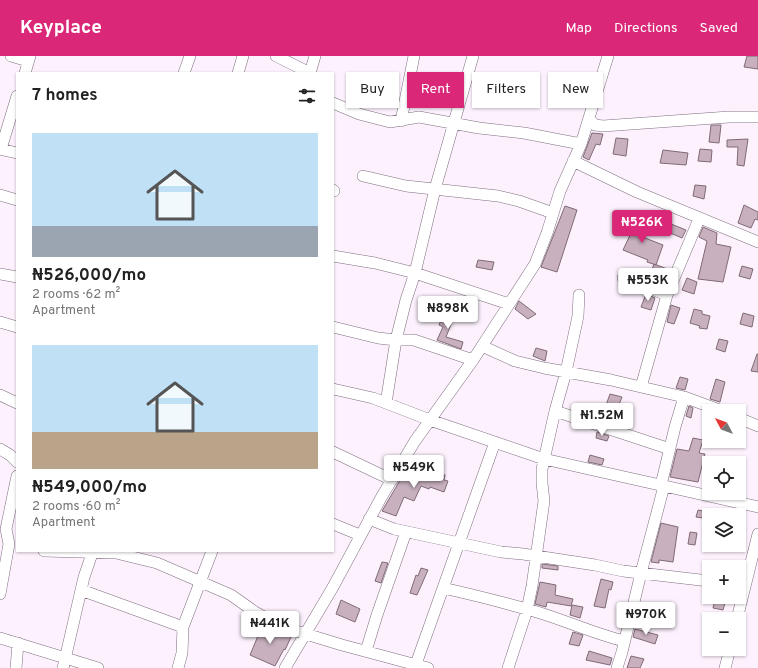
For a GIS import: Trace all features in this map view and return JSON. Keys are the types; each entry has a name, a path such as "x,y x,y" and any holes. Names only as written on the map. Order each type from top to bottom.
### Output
{"street":[{"path":"11,56 29,59 24,72"},
{"path":"184,72 189,56"},
{"path":"238,72 242,56"},
{"path":"276,56 308,72"},
{"path":"310,72 315,56"},
{"path":"401,121 414,56"},
{"path":"386,403 396,340 406,300 415,273 435,189 473,56"},
{"path":"285,668 415,441 473,360 535,264 560,191 581,144 608,56"},
{"path":"16,99 0,149 16,153"},
{"path":"334,103 359,114 390,122 419,117 479,128 524,133 581,144"},
{"path":"589,119 596,125 603,126 729,117 758,117"},
{"path":"573,161 637,192 699,219 758,242"},
{"path":"363,176 406,186 498,196 520,201 553,213"},
{"path":"0,195 16,200"},
{"path":"641,387 667,295 699,219"},
{"path":"334,256 374,263 415,273 509,304"},
{"path":"0,274 16,277"},
{"path":"623,278 667,295"},
{"path":"508,668 527,610 544,501 542,469 578,316 579,295"},
{"path":"0,322 16,327"},
{"path":"334,327 378,338 414,340 473,360"},
{"path":"482,346 515,361 641,387 684,397 703,404"},
{"path":"334,389 373,398 430,420 544,459 758,507"},
{"path":"0,395 16,399"},
{"path":"617,668 684,397"},
{"path":"555,411 670,449"},
{"path":"746,421 758,426"},
{"path":"416,664 495,442"},
{"path":"0,449 16,461"},
{"path":"334,452 392,480"},
{"path":"0,594 13,545 6,529 16,481"},
{"path":"369,519 394,529 501,552 702,581"},
{"path":"334,524 360,535"},
{"path":"366,651 406,532"},
{"path":"746,572 758,534"},
{"path":"64,663 84,576 93,552 116,553 157,563 231,595 254,612 283,627 428,668"},
{"path":"178,668 182,653 183,627 212,552"},
{"path":"442,588 536,612 624,641"},
{"path":"81,590 183,627"},
{"path":"0,638 18,643 64,663 98,668"},
{"path":"16,668 18,643"},
{"path":"725,668 728,656"}],"building":[{"path":"747,56 758,56 758,69 744,67"},
{"path":"711,125 721,125 719,143 709,142"},
{"path":"592,133 603,134 600,145 596,144 589,160 583,157"},
{"path":"616,138 628,139 626,156 613,154"},
{"path":"748,139 744,166 737,165 738,147 727,147 727,140"},
{"path":"700,149 712,150 711,162 698,161"},
{"path":"663,150 688,153 686,165 660,163"},
{"path":"695,185 706,186 704,199 693,196"},
{"path":"744,205 758,212 758,220 755,219 751,228 738,223"},
{"path":"565,206 577,210 557,272 541,267"},
{"path":"634,218 645,223 640,236 663,245 656,265 647,262 648,260 623,250 632,231 629,230"},
{"path":"671,224 686,230 682,238 668,232"},
{"path":"703,227 717,233 716,244 731,247 723,282 698,279 707,241 699,237"},
{"path":"478,260 494,262 492,270 476,267"},
{"path":"654,264 670,270 663,286 648,280"},
{"path":"742,266 753,269 750,279 739,276"},
{"path":"687,278 697,282 694,294 682,290"},
{"path":"646,294 655,298 651,310 641,307"},
{"path":"456,300 463,303 460,314 452,311"},
{"path":"519,301 536,314 528,319 515,309"},
{"path":"671,305 680,308 674,324 667,322"},
{"path":"694,309 702,311 702,314 710,316 707,329 699,328 700,326 690,323"},
{"path":"445,310 455,314 446,337 463,342 461,349 437,340 443,327 439,325"},
{"path":"743,313 754,316 752,327 740,324"},
{"path":"719,339 728,341 725,352 716,349"},
{"path":"536,348 547,351 545,361 533,356"},
{"path":"757,354 758,372 751,371"},
{"path":"680,377 688,379 685,390 676,388"},
{"path":"716,379 725,382 720,402 710,399"},
{"path":"610,394 622,397 618,407 620,407 618,413 612,411 612,415 603,412 604,409 601,408 602,404 606,405"},
{"path":"689,406 693,408 691,418 686,416"},
{"path":"597,432 609,436 607,441 596,438"},
{"path":"693,438 702,440 699,453 705,454 704,456 702,456 702,466 698,482 670,477 677,449 689,451"},
{"path":"590,455 604,459 602,465 588,462"},
{"path":"424,466 445,475 444,480 448,481 444,492 430,487 429,489 421,486 414,501 404,497 396,516 382,511 402,477 416,483"},
{"path":"698,510 702,511 702,518 696,517"},
{"path":"661,523 678,527 673,562 659,560 659,563 651,562"},
{"path":"690,532 697,533 695,545 688,544"},
{"path":"382,562 388,563 381,583 375,581"},
{"path":"542,564 558,566 558,570 542,568"},
{"path":"421,568 428,570 417,595 410,593 416,575 418,576"},
{"path":"601,579 613,582 611,590 609,589 605,608 594,606"},
{"path":"540,582 556,585 555,595 573,599 571,606 547,602 546,607 535,604"},
{"path":"341,600 360,609 355,622 336,614"},
{"path":"714,604 725,604 723,610 713,608"},
{"path":"572,605 583,607 580,618 570,615"},
{"path":"263,624 291,637 275,666 250,655"},
{"path":"635,629 658,635 655,644 633,637"},
{"path":"573,632 583,635 579,646 569,644"},
{"path":"589,651 612,658 610,665 586,660"},
{"path":"631,656 644,659 640,668 627,668"}]}
